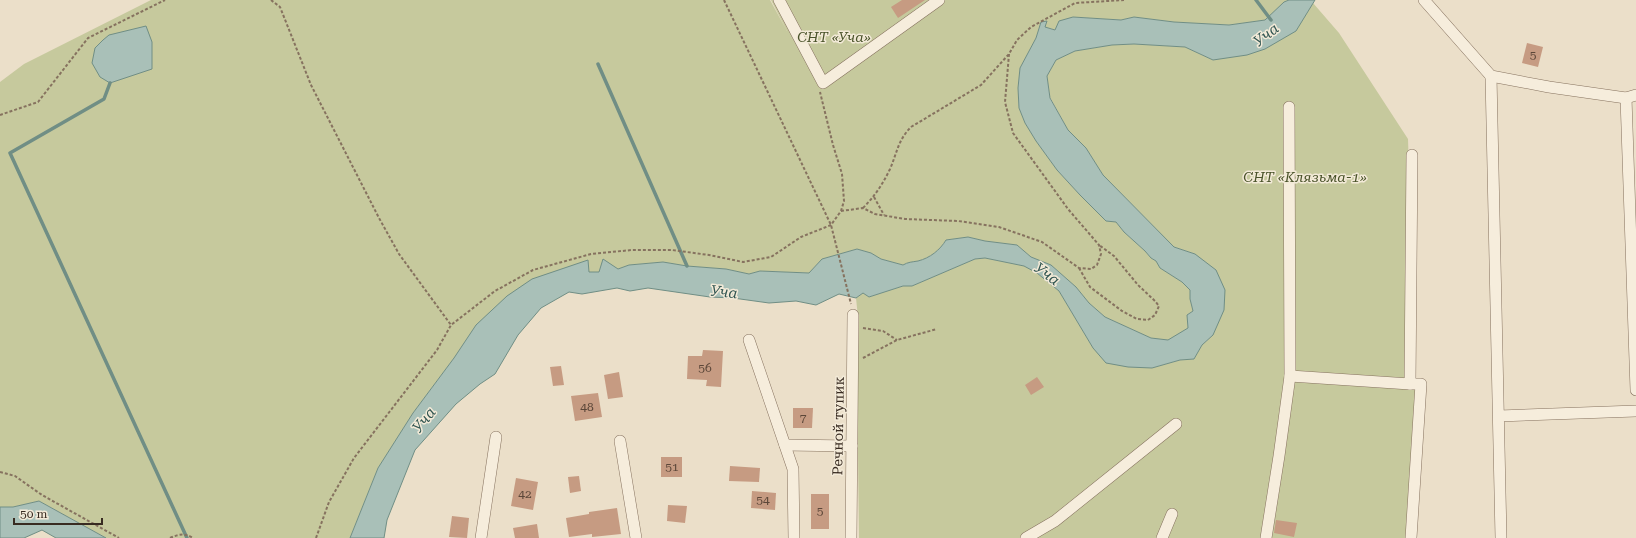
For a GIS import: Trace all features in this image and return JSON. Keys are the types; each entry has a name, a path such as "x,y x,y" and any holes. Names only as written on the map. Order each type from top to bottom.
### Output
{"street":[{"path":"779,0 823,83 939,0"},
{"path":"1424,0 1491,76 1549,87 1631,96 1636,390"},
{"path":"1491,76 1501,538"},
{"path":"1266,538 1290,376 1289,106"},
{"path":"1410,384 1412,155"},
{"name":"Речной тупик","path":"851,538 854,364 853,315"},
{"path":"749,340 794,469 794,538"},
{"path":"1290,376 1421,384 1411,538"},
{"path":"1499,416 1636,411"},
{"path":"1026,538 1055,520 1176,424"},
{"path":"481,538 496,437"},
{"path":"620,441 636,538"},
{"path":"785,445 852,446"},
{"path":"1162,538 1172,514"}],"path":[{"path":"0,114 38,102 88,38 165,0"},
{"path":"271,0 280,7 311,85 382,224 399,254 451,325"},
{"path":"724,0 831,225 853,315"},
{"path":"863,208 874,197 890,170 902,135 911,127 981,85 1009,54 1017,40 1031,27 1075,3 1124,0"},
{"path":"841,211 863,208 875,214 905,219 958,221 999,227 1042,242 1080,268 1090,286 1122,311 1137,319 1148,320 1155,315 1159,306 1138,285 1114,256 1099,245 1068,209 1012,133 1005,102 1009,54"},
{"path":"316,538 329,502 354,458 437,350 451,325 495,291 533,270 591,254 619,251 664,250 710,255 743,262 772,257 801,237 831,225 841,211 844,201 842,174 819,94 823,83"},
{"path":"874,197 884,215"},
{"path":"1080,268 1091,269 1097,265 1101,254 1099,245"},
{"path":"854,327 883,331 897,340"},
{"path":"854,364 897,340 937,330"},
{"path":"0,472 16,476 42,495 119,538"},
{"path":"170,538 176,535 185,534 193,538"}],"green space":[{"name":"СНТ «Уча»","path":"151,0 770,0 787,31 771,0 1289,0 1284,2 1266,20 1229,25 1174,22 1134,17 1121,20 1073,17 1056,30 1045,27 1046,21 1041,22 1036,38 1020,68 1018,88 1019,108 1025,123 1036,141 1057,170 1106,220 1116,222 1124,232 1156,261 1160,268 1182,282 1190,290 1190,299 1193,311 1187,315 1188,328 1168,341 1151,338 1105,317 1089,303 1076,287 1051,265 1031,257 1017,245 985,241 968,237 946,240 931,256 903,265 881,259 871,253 857,249 822,259 809,273 760,271 749,274 726,269 687,266 663,262 629,265 618,269 603,260 599,272 588,272 588,260 476,325 454,358 413,413 378,468 350,538 106,538 39,501 13,507 0,507 0,82 24,64"},
{"name":"СНТ «Клязьма-1»","path":"1313,3 1339,33 1408,139 1416,393 1417,538 859,538 857,367 859,327 856,298 863,293 869,297 903,286 912,286 975,259 985,258 1025,266 1037,273 1059,291 1093,348 1152,368 1180,360 1194,359 1202,345 1213,335 1195,254 1174,247 1103,175 1086,148 1068,130 1050,97 1047,76 1056,60 1075,51 1112,45 1134,44 1185,47 1213,60 1307,13"}],"water":[{"name":"Уча","path":"1289,0 1315,0 1296,31 1265,49 1247,55 1213,60 1185,47 1134,44 1112,45 1075,51 1056,60 1047,76 1050,98 1068,130 1086,148 1103,175 1174,247 1195,254 1216,270 1225,290 1224,310 1213,335 1202,345 1194,359 1180,360 1152,368 1128,367 1106,363 1093,348 1059,291 1037,273 1024,266 985,258 975,259 912,286 903,286 869,297 863,293 856,298 839,294 816,305 796,301 769,303 733,298 710,297 648,288 630,291 617,288 582,294 569,292 541,308 518,335 495,374 480,384 456,404 415,450 387,520 384,538 350,538 378,468 413,413 454,358 476,325 507,296 532,279 588,260 589,272 599,272 603,259 618,269 629,265 663,262 687,266 726,269 749,274 760,271 809,273 822,259 857,249 871,253 881,259 903,265 931,256 946,240 968,237 985,241 1017,245 1031,257 1051,265 1076,287 1089,303 1105,317 1151,338 1168,340 1188,328 1187,315 1193,311 1190,299 1190,290 1182,282 1160,268 1156,261 1124,232 1116,222 1106,221 1057,170 1036,141 1025,123 1019,108 1018,88 1020,68 1036,38 1041,22 1047,21 1045,27 1055,30 1059,21 1073,17 1121,20 1134,17 1174,22 1229,25 1265,20 1284,2"},
{"path":"146,26 152,42 152,69 110,83 100,77 92,63 95,48 109,35"},
{"path":"39,501 106,538 56,538 42,530 24,538 0,538 0,507 13,507"}],"building":[{"path":"902,0 925,0 898,18 891,7"},
{"path":"1527,43 1543,47 1538,67 1522,63"},
{"path":"703,350 723,351 721,387 706,386 707,380 687,379 688,356 702,356"},
{"path":"561,366 564,385 553,386 550,367"},
{"path":"619,372 623,397 608,399 604,375"},
{"path":"1037,377 1044,387 1031,395 1025,385"},
{"path":"598,393 602,417 575,421 571,396"},
{"path":"793,408 813,408 812,428 793,428"},
{"path":"661,457 682,457 682,477 661,477"},
{"path":"730,466 760,468 759,482 729,481"},
{"path":"579,476 581,491 570,493 568,477"},
{"path":"516,478 538,482 533,510 511,506"},
{"path":"752,491 776,493 775,510 751,508"},
{"path":"811,494 829,494 829,529 811,529"},
{"path":"668,505 687,506 685,523 667,521"},
{"path":"617,508 621,534 592,537 592,534 569,537 566,518 589,514 589,512"},
{"path":"452,516 469,518 467,538 449,537"},
{"path":"1276,520 1297,523 1294,537 1274,533"},
{"path":"537,524 539,538 515,538 513,528"}],"waterway":[{"name":"Уча","path":"1256,0 1271,20"},
{"path":"598,64 687,266"},
{"path":"110,83 104,99 10,153 187,538"}]}
